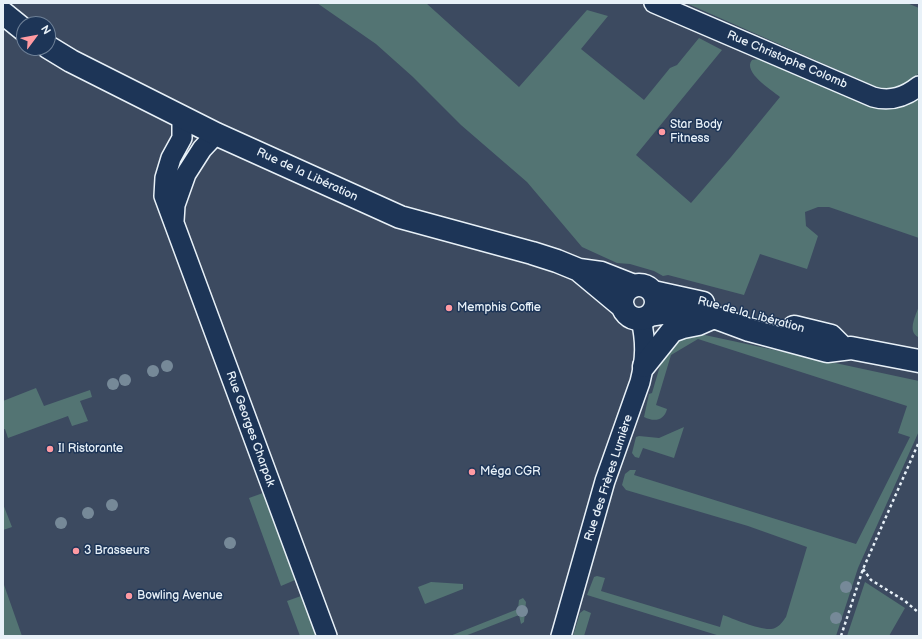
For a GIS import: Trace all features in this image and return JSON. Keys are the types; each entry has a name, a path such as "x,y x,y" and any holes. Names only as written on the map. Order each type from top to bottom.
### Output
{"main road":[{"path":"3,12 16,23"},
{"name":"Rue de la Libération","path":"56,52 71,61 216,134 400,217 538,255 558,261 579,270 638,314 691,311 714,317 749,330 827,351 851,348 919,361"},
{"name":"Rue de la Libération","path":"579,270 601,273 644,289 690,299 779,324 831,336 844,349"},
{"path":"628,289 644,289 656,302 655,307 638,314 622,300 628,289"},
{"path":"644,366 672,331 698,324 714,317"}],"street":[{"name":"Rue Christophe Colomb","path":"654,3 874,97 889,99 903,97 919,86"},
{"name":"Rue Georges Charpak","path":"182,116 182,138 171,158 165,178 164,196 327,636"},
{"name":"Rue Georges Charpak","path":"174,222 175,205 186,174 202,149 216,134"},
{"name":"Rue des Frères Lumière","path":"561,636 605,481 640,382 644,366 645,350 638,314"}],"path":[{"path":"841,636 863,569 919,442"},
{"path":"863,569 871,580 905,601 919,613"}],"shaded area":[{"path":"3,3 919,3 919,636 3,636"}],"green space":[{"path":"317,3 426,3 519,87 587,10 608,16 581,49 644,100 670,68 677,65 699,38 722,50 636,155 691,203 780,97 754,75 750,65 752,60 758,59 884,108 919,96 919,238 829,207 818,207 805,212 806,226 818,236 807,269 760,254 744,295 668,275 663,276 654,271 630,264 617,263 582,247 527,182 461,125 413,77 376,44"},
{"path":"686,3 907,3 919,8 919,73 904,84 893,88 881,88 874,86"},
{"path":"919,306 918,337 913,331 913,323"},
{"path":"700,334 919,381 919,431 858,568 836,636 720,636 587,595 594,577 597,576 605,578 601,591 720,627 723,615 765,629 775,628 780,625 786,617 807,547 748,526 626,490 622,485 625,474 630,470 636,470 634,475 856,544 910,437 898,433 907,406 698,339 671,355 656,405 667,409 664,416 655,420 644,417 649,394 652,393 662,359 676,343 689,336"},
{"path":"36,388 44,406 90,390 92,397 80,401 88,421 72,426 68,416 8,438 5,429 3,429 3,401"},
{"path":"684,427 674,458 643,448 639,458 635,457 632,453 636,437 659,438"},
{"path":"263,493 295,580 281,586 249,498"},
{"path":"3,504 12,527 3,530"},
{"path":"3,582 22,636 3,636"},
{"path":"431,582 463,584 463,589 425,604 418,587"},
{"path":"865,582 905,608 889,636 847,636"},
{"path":"301,596 317,636 300,636 287,601"},
{"path":"523,598 526,602 524,622 521,624 519,615 465,636 450,636 518,609 519,600"},
{"path":"584,610 591,613 584,636 573,636 580,613"}],"place":[{"name":"Star Body Fitness","path":"662,132"},
{"name":"Memphis Coffie","path":"449,308"},
{"name":"Il Ristorante","path":"50,449"},
{"name":"Méga CGR","path":"472,472"},
{"name":"3 Brasseurs","path":"76,551"},
{"name":"Bowling Avenue","path":"129,596"}]}
